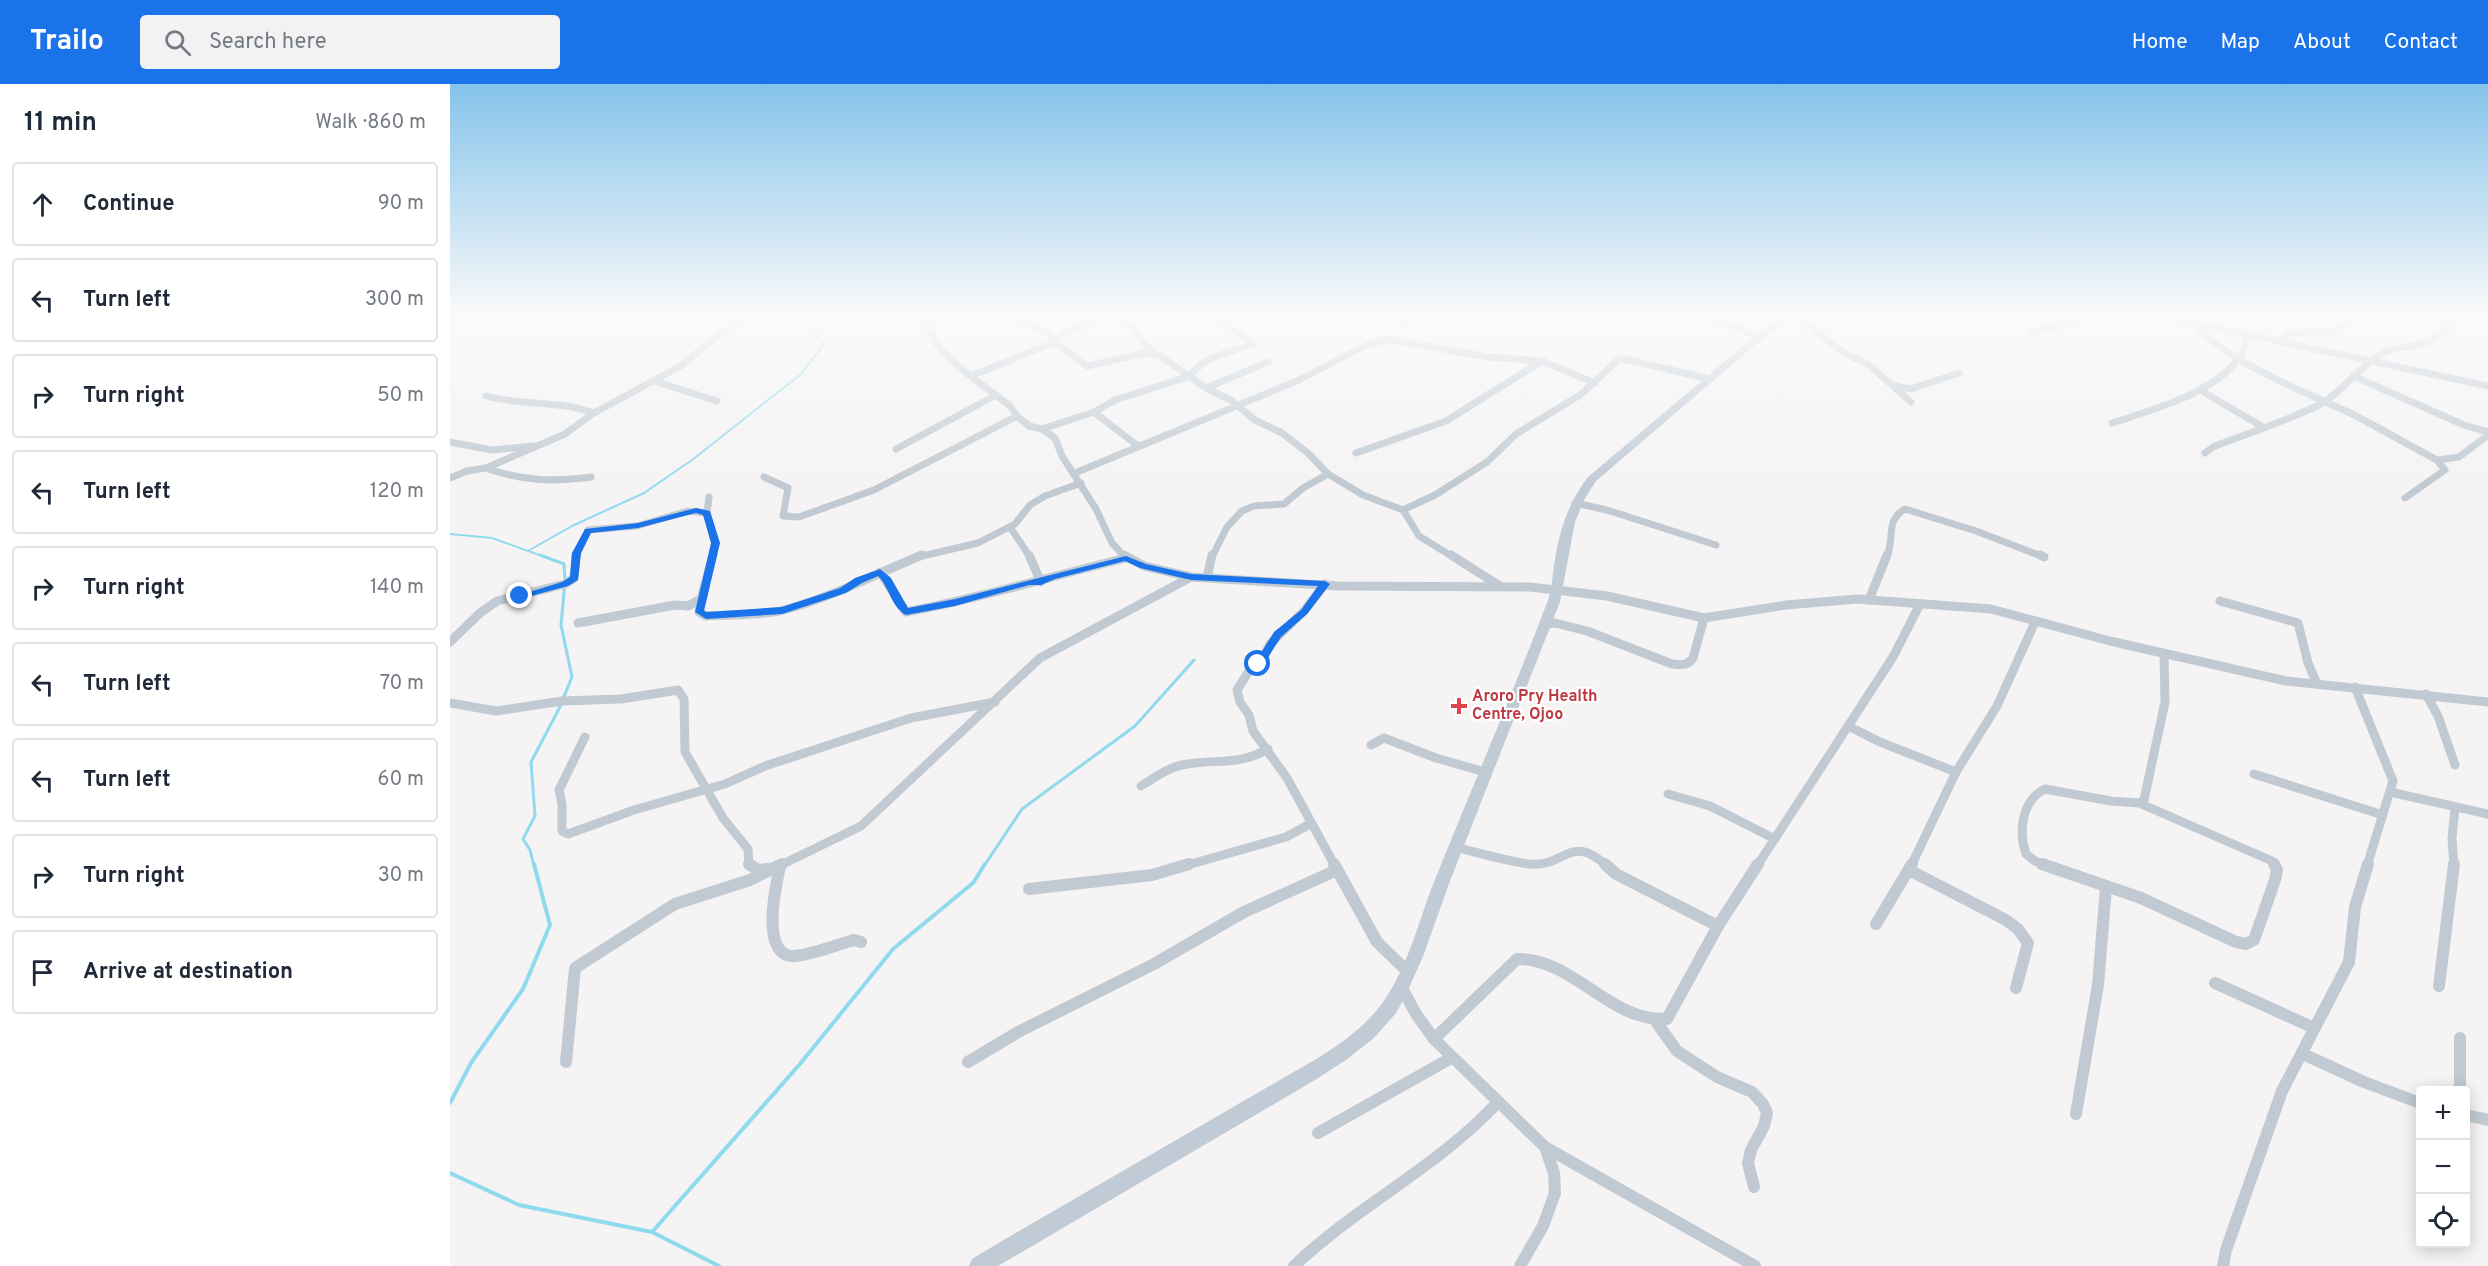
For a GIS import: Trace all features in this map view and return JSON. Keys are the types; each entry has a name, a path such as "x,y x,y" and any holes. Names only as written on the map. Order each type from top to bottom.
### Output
{"main road":[{"path":"979,1266 1045,1226 1183,1149 1319,1066 1357,1041 1380,1020 1402,988 1455,847 1518,699 1559,592 1558,579 1565,533 1575,503 1592,479 1717,373"}],"street":[{"path":"450,478 467,471 486,468 566,434 594,413 667,373"},
{"path":"967,373 1011,406 1017,416 1029,426 1042,429 1055,438 1062,456 1081,483 1112,543 1126,558 1144,566 1191,577 1355,587 1530,587 1607,596 1704,618 1786,605 1869,600 1991,609 2251,674 2317,684 2488,702"},
{"path":"971,376 978,373"},
{"path":"1185,373 1206,388 1228,399 1255,420 1293,441 1328,474 1363,495 1403,510 1419,536 1500,586"},
{"path":"1042,429 1095,412 1115,400 1190,376 1191,373"},
{"path":"1206,388 1241,373"},
{"path":"1074,473 1312,373"},
{"path":"1356,453 1446,421 1523,373"},
{"path":"1571,373 1595,383"},
{"path":"1403,510 1435,495 1488,462 1516,434 1580,395 1605,373"},
{"path":"1687,373 1710,379"},
{"path":"1879,373 1911,402"},
{"path":"1895,386 1911,388 1958,373"},
{"path":"2112,423 2193,393 2224,373"},
{"path":"2265,373 2322,403 2351,414 2437,460 2459,459 2488,433 2464,425 2353,376"},
{"path":"2205,453 2322,403 2357,373"},
{"path":"2431,373 2488,386"},
{"path":"654,381 717,401"},
{"path":"2204,387 2205,393 2263,427"},
{"path":"486,396 502,402 570,406 594,413"},
{"path":"896,448 996,396"},
{"path":"1095,412 1138,446"},
{"path":"764,477 788,488 783,516 799,517 874,490 1017,416"},
{"path":"450,442 492,450 543,444"},
{"path":"519,478 513,472 511,464 520,455"},
{"path":"2405,498 2445,470 2437,460"},
{"path":"486,468 505,476 550,483 591,477"},
{"path":"1207,578 1207,565 1215,553 1218,539 1236,515 1250,507 1283,505 1297,492 1328,474"},
{"path":"709,497 707,513 716,543 699,612 706,616 773,612 843,590 859,580 923,555 978,543 1010,527 1017,522 1030,505 1045,496 1081,483"},
{"path":"1575,503 1607,510 1716,546"},
{"path":"1869,600 1892,544 1892,522 1897,514 1905,509 1976,531 2044,557"},
{"path":"450,642 480,613 497,601 557,587 574,578 576,553 588,530 638,526 688,511 707,513"},
{"path":"1010,527 1022,548 1031,558 1041,582"},
{"path":"880,572 888,580 899,604 906,612 955,603 1028,582 1041,582 1053,576 1126,558"},
{"path":"566,1062 575,968 675,904 734,886 861,826 996,702 1040,658 1191,577"},
{"path":"1325,584 1304,612 1277,634 1259,666 1249,671 1237,690 1240,702 1249,715 1253,731 1287,778 1310,824 1377,942 1407,970"},
{"path":"578,623 675,605 688,606 701,599"},
{"path":"2220,601 2298,623 2308,663 2317,684"},
{"path":"1657,1023 1667,1019 1718,926 1893,657 1920,604"},
{"path":"1545,624 1550,622 1564,626 1617,642 1663,661 1681,665 1693,658 1704,618"},
{"path":"1876,924 1909,870 1956,772 1997,706 2036,622"},
{"path":"2139,803 2144,800 2148,787 2162,724 2165,702 2164,654"},
{"path":"2223,1266 2226,1250 2278,1101 2349,962 2353,944 2355,907 2393,781 2355,687"},
{"path":"451,705 496,711 562,701 621,699 678,690 684,699 686,752 723,818 748,849 749,866 758,870 778,867"},
{"path":"2426,694 2439,716 2455,765"},
{"path":"585,737 559,790 562,804 560,827 565,833 575,832 634,810 740,778 765,766 911,718 996,702"},
{"path":"1848,726 1880,742 1956,772"},
{"path":"1371,745 1384,738 1436,758 1485,772"},
{"path":"1141,786 1176,766 1245,761 1268,749"},
{"path":"2254,774 2384,814"},
{"path":"2045,789 2111,801 2139,803 2272,861 2277,870 2254,940 2246,944 2236,942 2180,918 2141,898 2106,887 2044,866 2027,856 2024,829 2027,804 2034,796 2045,789"},
{"path":"2390,792 2488,814"},
{"path":"1668,794 1692,798 1715,806 1775,839"},
{"path":"2439,986 2454,867 2455,854 2452,838 2455,808"},
{"path":"1029,889 1152,875 1286,837 1310,824"},
{"path":"1455,847 1529,864 1545,864 1568,853 1586,851 1616,874 1718,926"},
{"path":"778,867 772,912 773,933 784,956 794,956 854,940 861,942"},
{"path":"968,1062 1020,1031 1154,964 1244,912 1336,870"},
{"path":"1909,870 2006,920 2018,929 2028,943 2016,988"},
{"path":"2076,1114 2098,985 2106,887"},
{"path":"1434,1039 1517,959 1524,957 1549,965 1638,1016 1657,1023 1677,1051 1718,1077 1752,1092 1763,1104 1767,1113 1764,1126 1751,1150 1748,1163 1754,1186"},
{"path":"2215,983 2314,1028"},
{"path":"1402,988 1416,1014 1451,1058 1545,1147 1755,1266"},
{"path":"2460,1038 2460,1086"},
{"path":"2303,1054 2364,1082 2416,1101"},
{"path":"1318,1133 1451,1058"},
{"path":"1294,1266 1309,1250 1347,1220 1461,1142 1498,1102"},
{"path":"2470,1115 2488,1120"},
{"path":"1520,1266 1545,1221 1554,1196 1556,1185 1553,1168 1545,1147"}],"waterway":[{"path":"528,551 572,526 644,493 692,460 802,373"},
{"path":"450,534 492,538 528,551"},
{"path":"528,551 545,557"},
{"path":"540,555 564,564 565,582 561,625 572,677 563,699"},
{"path":"984,866 1022,809 1135,726 1194,660"},
{"path":"534,866 530,850 523,839 535,816 531,762 561,705"},
{"path":"450,1103 471,1063 523,989 550,925 534,864"},
{"path":"652,1232 800,1064 893,949 973,883 985,864"},
{"path":"450,1173 519,1205 652,1232"},
{"path":"652,1232 719,1266"}],"place":[{"name":"Aroro Pry Health Centre, Ojoo","path":"1459,706"}],"route":[{"path":"520,596 565,584 574,578 576,553 588,530 638,526 696,510 707,513 716,543 699,612 706,616 782,610 843,590 859,580 880,572 888,580 899,604 906,612 928,609 1028,582 1041,582 1053,576 1090,569 1126,558 1136,564 1191,577 1325,584 1304,612 1277,634 1258,664"}]}
